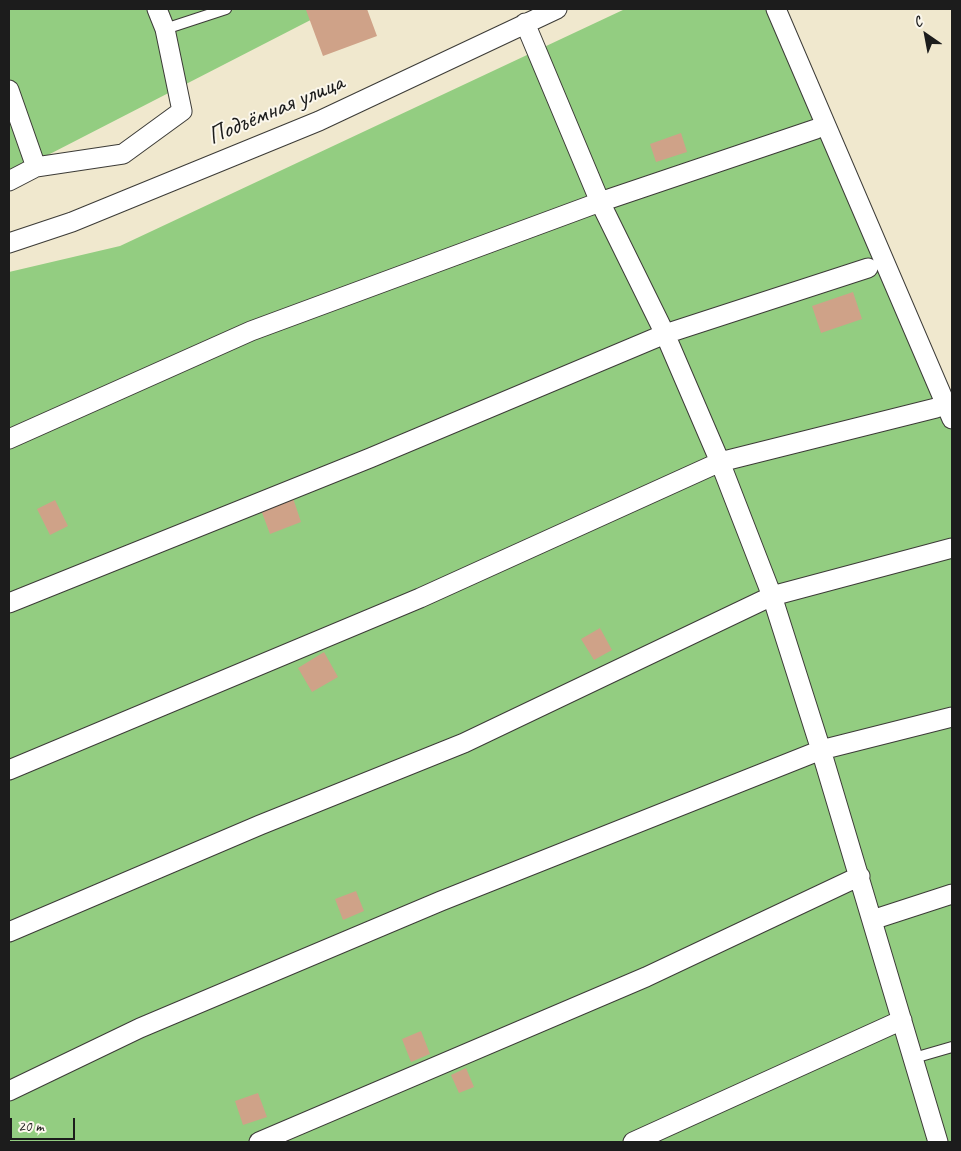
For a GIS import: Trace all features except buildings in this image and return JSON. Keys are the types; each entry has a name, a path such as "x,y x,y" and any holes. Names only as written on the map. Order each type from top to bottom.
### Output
{"street":[{"path":"9,182 36,167 123,154 182,111 165,29 157,9"},
{"name":"Подъёмная улица","path":"9,243 72,222 319,121 556,9"},
{"path":"776,9 952,419"},
{"path":"525,23 600,202 665,334 720,462 772,596 860,876 938,1142"},
{"path":"9,90 36,167"},
{"path":"9,439 251,331 600,202 816,129"},
{"path":"9,603 370,458 665,334 868,268"},
{"path":"9,770 420,598 720,462 936,408"},
{"path":"9,932 260,825 464,743 772,596 952,548"},
{"path":"9,1091 140,1028 442,901 821,750 952,717"},
{"path":"259,1142 646,977 860,876"},
{"path":"872,920 952,894"},
{"path":"633,1142 902,1020"}],"lane":[{"path":"165,29 226,9"},
{"path":"914,1058 952,1047"}],"green space":[{"path":"9,9 332,9 9,175"},
{"path":"625,9 779,9 952,405 952,1142 9,1142 9,272 120,246"}]}
